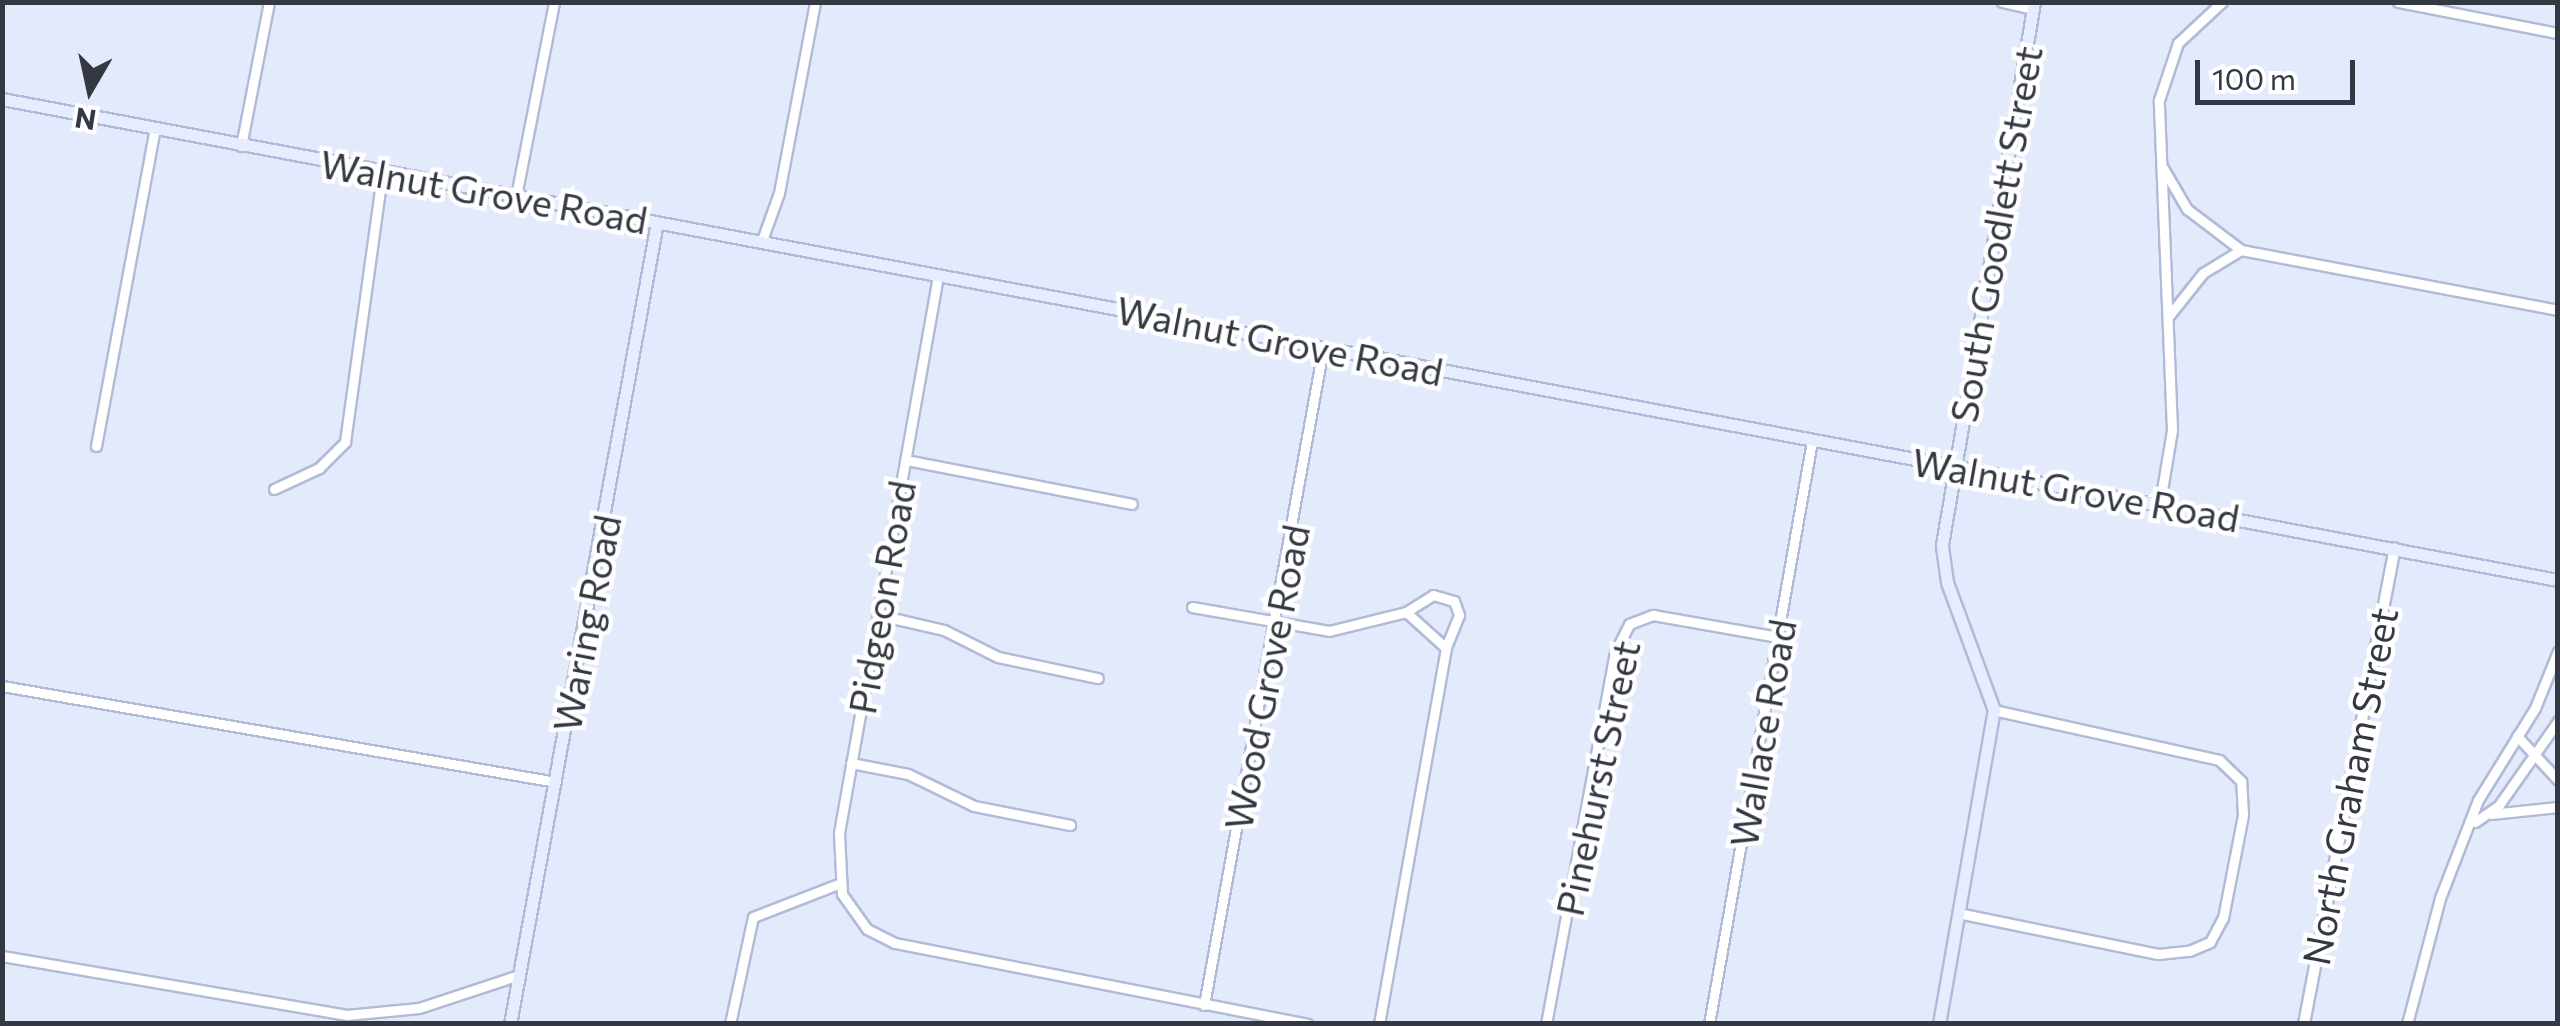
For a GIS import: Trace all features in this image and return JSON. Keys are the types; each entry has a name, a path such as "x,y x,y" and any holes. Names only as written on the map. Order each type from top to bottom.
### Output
{"main road":[{"name":"South Goodlett Street","path":"1994,710 1947,582 1942,545 2034,6"},
{"name":"Walnut Grove Road","path":"2,99 382,174 657,222 1812,441 2160,502 2558,580"},
{"name":"Waring Road","path":"510,1024 657,222"},
{"path":"1939,1024 1994,710"}],"street":[{"path":"242,146 269,2"},
{"path":"516,196 554,2"},
{"path":"762,243 779,192 815,2"},
{"path":"2002,2 2034,6"},
{"path":"2160,502 2172,430 2159,100 2178,43 2222,2"},
{"path":"2398,2 2558,33"},
{"path":"96,446 155,128"},
{"path":"2160,160 2187,209 2242,250 2558,310"},
{"path":"274,489 319,468 345,442 382,174"},
{"path":"2168,318 2203,274 2242,250"},
{"name":"Pidgeon Road","path":"938,276 851,763 836,856 838,884 854,914 876,935 909,947 1204,1004"},
{"name":"Wood Grove Road","path":"1204,1004 1323,349"},
{"name":"Wallace Road","path":"1709,1024 1812,441"},
{"path":"906,460 1132,504"},
{"name":"North Graham Street","path":"2304,1024 2395,549"},
{"path":"1192,607 1276,623 1343,630 1406,612 1432,595 1448,596 1459,615 1446,648 1379,1024"},
{"path":"1406,612 1426,625 1446,648"},
{"path":"878,615 944,630 998,657 1098,678"},
{"name":"Pinehurst Street","path":"1546,1024 1615,652 1629,624 1653,615 1778,637"},
{"path":"2407,1024 2440,898 2475,822 2478,800 2517,736 2558,651"},
{"path":"2,686 556,782"},
{"path":"1958,913 2158,954 2210,942 2223,918 2243,815 2241,781 2219,760 1994,710"},
{"path":"2475,822 2499,805 2558,721"},
{"path":"2517,736 2537,750 2558,780"},
{"path":"851,763 908,774 974,806 1070,825"},
{"path":"2475,822 2504,810 2558,807"},
{"path":"730,1024 753,918 838,884"},
{"path":"2,956 347,1016 419,1008 519,975"},
{"path":"1204,1004 1308,1024"}]}
